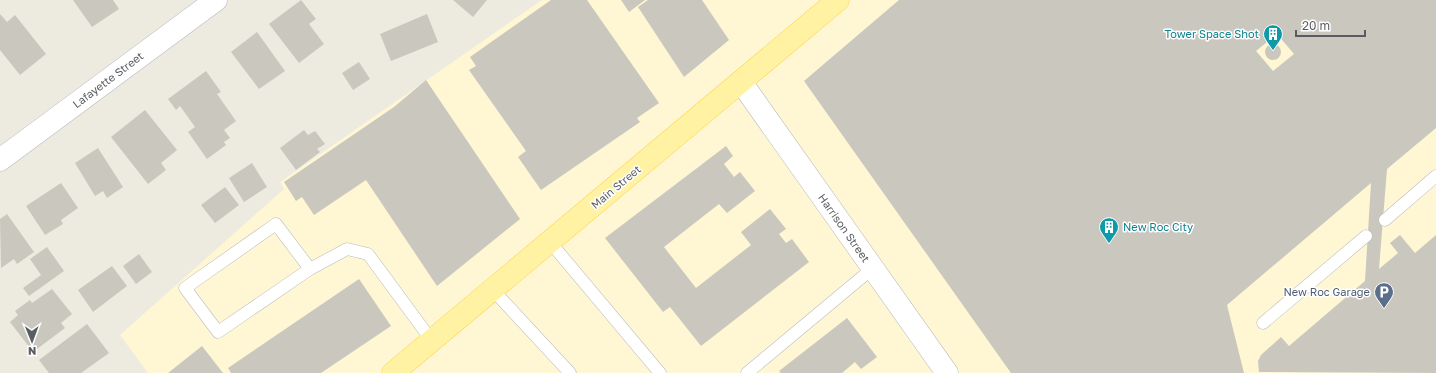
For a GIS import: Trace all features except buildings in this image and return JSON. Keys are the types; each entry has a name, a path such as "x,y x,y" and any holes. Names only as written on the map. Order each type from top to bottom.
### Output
{"main road":[{"name":"Main Street","path":"393,373 838,0"}],"street":[{"name":"Lafayette Street","path":"0,160 216,0"},
{"name":"Harrison Street","path":"742,82 947,373"}],"lane":[{"path":"1385,220 1436,176"},
{"path":"310,269 276,224 184,288 218,332 310,269 347,249 368,254 432,341"},
{"path":"1263,323 1366,236"},
{"path":"550,242 660,373"},
{"path":"747,373 873,268"},
{"path":"493,290 570,373"}],"shaded area":[{"path":"542,0 1436,0 1436,373 148,373 120,335 284,189 280,182"}],"place":[{"name":"Tower Space Shot","path":"1273,51"},
{"name":"New Roc City","path":"1109,244"},
{"name":"New Roc Garage","path":"1384,309"}]}
